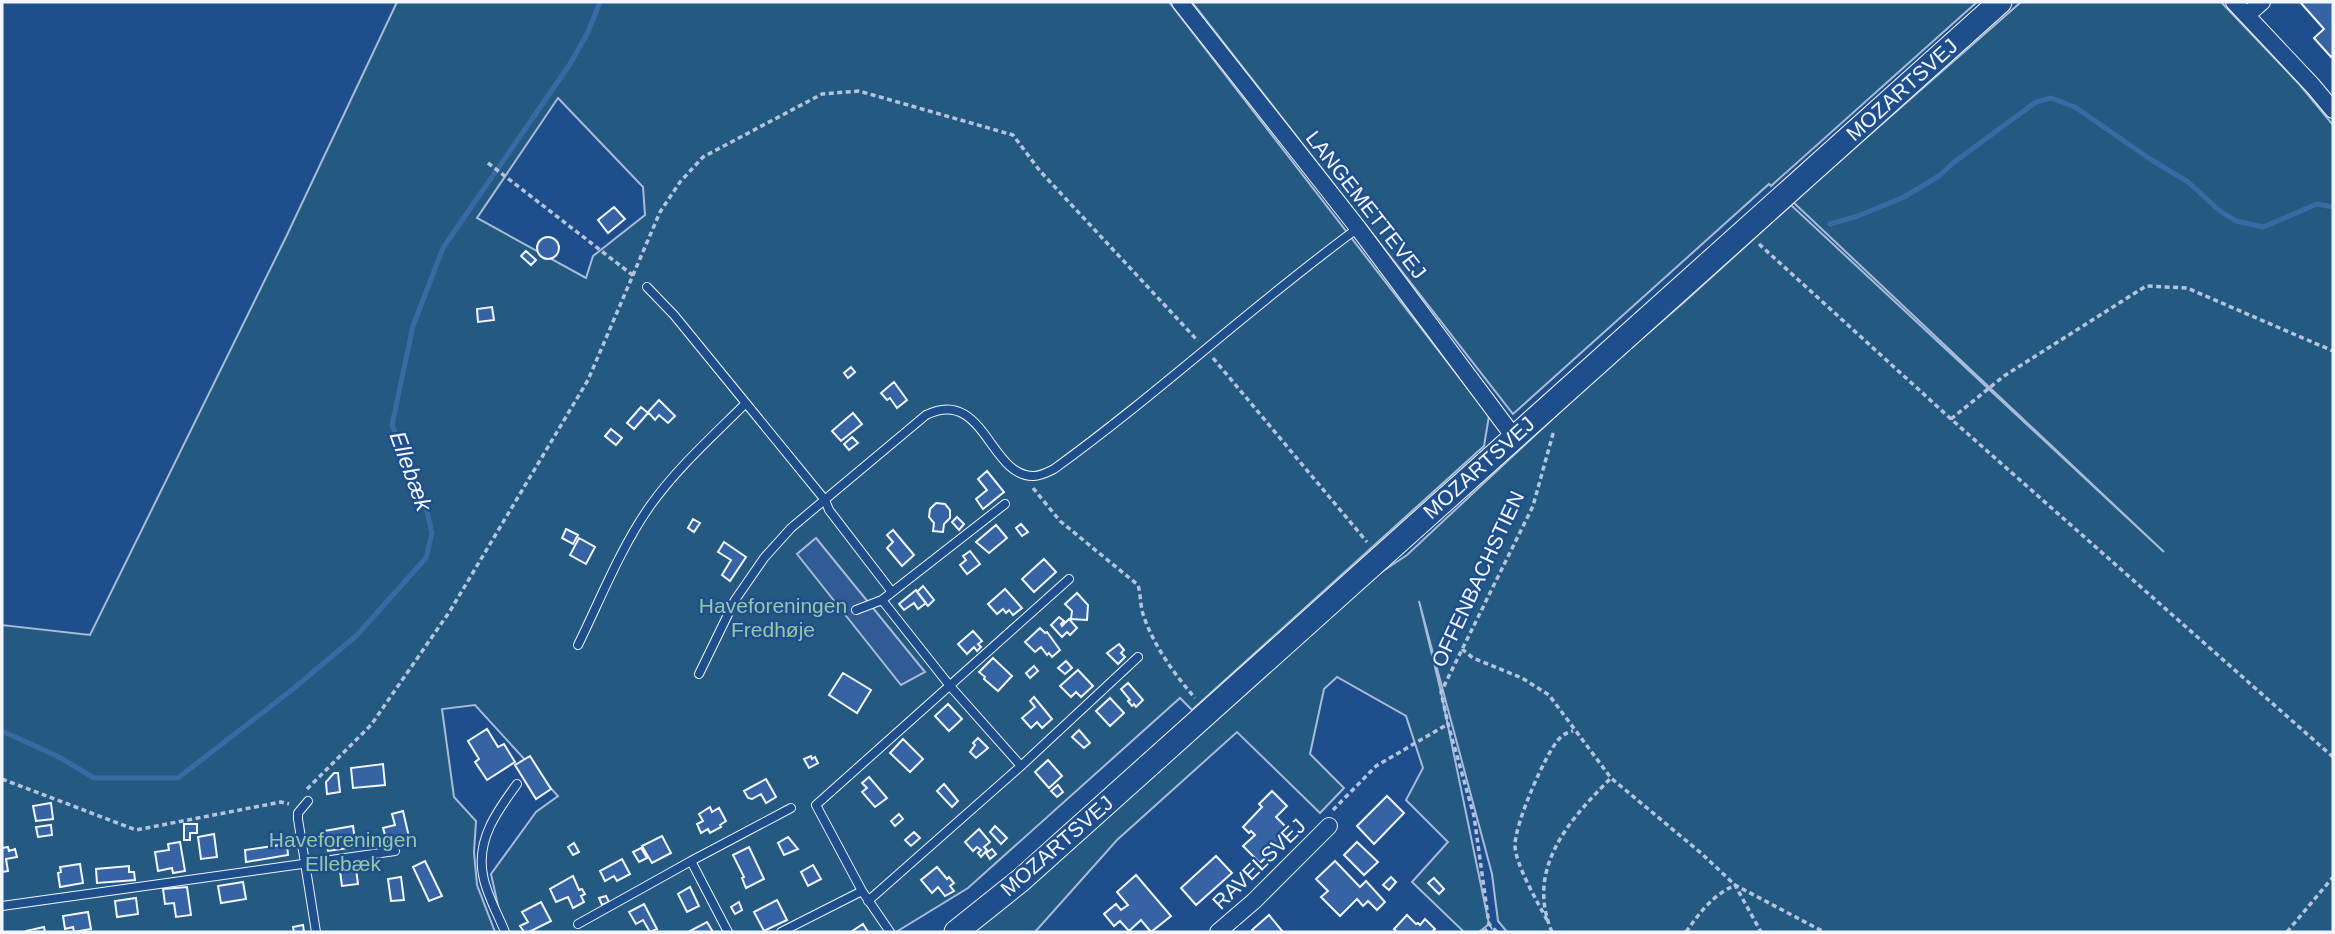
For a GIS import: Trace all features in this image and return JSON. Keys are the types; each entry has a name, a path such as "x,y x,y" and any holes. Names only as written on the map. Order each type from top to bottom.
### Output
{"street":[{"name":"LANGEMETTEVEJ","path":"1180,2 1359,228 1514,437"},
{"name":"MOZARTSVEJ","path":"956,932 1021,880 2000,2"},
{"path":"2234,2 2333,110"},
{"path":"2247,15 2262,2"},
{"name":"RAVELSVEJ","path":"1218,932 1254,901 1329,826"}],"lane":[{"path":"699,674 735,600 764,558 791,528 926,415 950,408 967,415 1013,469 1024,475 1040,476 1054,469 1206,350 1307,265 1359,228"},
{"path":"647,287 674,315 825,500 829,510 892,592"},
{"path":"578,645 625,547 651,505 691,457 746,403"},
{"path":"856,610 882,600 1005,505"},
{"path":"890,932 862,891 816,805 1069,579"},
{"path":"882,600 950,686 1021,766"},
{"path":"868,901 1021,766 1138,657"},
{"path":"505,932 483,875 482,844 497,811 517,784"},
{"path":"308,801 298,813 316,932"},
{"path":"578,924 791,808"},
{"path":"2,906 395,851"},
{"path":"691,861 729,932"},
{"path":"781,932 862,891"}],"path":[{"path":"304,791 371,725 450,611 588,380 660,212 680,182 703,157 822,94 859,91 1013,135 1041,172 1206,350 1380,557"},
{"path":"490,164 647,287"},
{"path":"1744,231 1951,419 2333,757"},
{"path":"1951,419 2004,376 2146,286 2187,288 2333,351"},
{"name":"OFFENBACHSTIEN","path":"1496,932 1489,924 1474,816 1441,692 1533,506 1554,427"},
{"path":"1024,475 1060,521 1127,573 1138,585 1142,615 1153,636 1189,691 1208,712"},
{"path":"1462,649 1482,663 1536,685 1549,695 1611,778 1735,885 1824,932"},
{"path":"1329,826 1331,812 1376,766 1448,724"},
{"path":"1552,932 1532,893 1515,848 1517,829 1535,783 1556,743 1565,734 1574,731"},
{"path":"1547,920 1544,879 1551,858 1578,812 1611,778"},
{"path":"2,779 136,830 286,803 295,797"},
{"path":"286,803 298,813"},
{"path":"2287,932 2333,877"},
{"path":"1686,932 1704,906 1720,892 1735,885"},
{"path":"1735,885 1761,932"},
{"path":"1483,932 1492,927"}],"green space":[{"path":"397,2 1169,2 1489,416 1484,446 1192,710 1180,698 968,888 896,932 509,932 499,910 491,874 536,812 558,796 475,705 442,709 454,797 476,821 474,852 477,885 495,932 2,932 2,625 90,635 286,237","holes":["558,98 643,187 645,215 593,256 586,278 477,218"]},
{"path":"1192,2 1977,2 1513,414"},
{"path":"2021,2 2221,2 2300,85 2333,125 2333,932 1507,932 1498,921 1492,874 1419,601 1441,692 1489,924 1479,932 1464,932 1412,882 1448,842 1406,800 1423,768 1406,716 1337,677 1324,689 1310,754 1344,788 1320,813 1237,732 1117,840 1035,932 969,932 1368,581 1407,555 1594,380 1791,205 2164,552 1793,202"}],"shaded area":[{"path":"816,538 925,672 901,685 797,554"}],"building":[{"path":"2300,2 2333,2 2331,57 2314,38 2324,29"},
{"path":"614,207 625,219 608,233 598,220"},
{"path":"544,237 552,237 559,244 559,252 552,259 544,259 537,252 537,244"},
{"path":"526,251 536,260 531,265 521,256"},
{"path":"492,307 494,320 478,322 477,309"},
{"path":"851,367 855,372 848,378 844,373"},
{"path":"894,382 907,400 897,408 890,398 887,400 881,393"},
{"path":"659,400 675,416 668,423 659,415 655,420 648,412"},
{"path":"641,407 648,413 634,429 627,423"},
{"path":"853,413 862,424 841,441 832,431"},
{"path":"611,429 622,438 616,445 605,436"},
{"path":"852,437 858,443 849,450 844,444"},
{"path":"987,471 1004,492 983,509 976,499 987,490 978,479"},
{"path":"936,503 945,504 950,510 950,518 944,524 943,532 933,531 934,523 929,517 930,509"},
{"path":"957,517 964,524 959,530 952,522"},
{"path":"693,519 700,523 694,532 688,528"},
{"path":"1021,524 1028,532 1022,536 1016,528"},
{"path":"996,525 1007,538 989,553 976,542"},
{"path":"566,529 578,535 573,544 562,538"},
{"path":"893,530 914,555 902,566 887,548 893,542 887,535"},
{"path":"579,538 595,547 586,564 570,555"},
{"path":"724,542 746,557 730,581 722,575 731,560 718,552"},
{"path":"970,551 980,564 967,574 960,565 966,560 963,556"},
{"path":"1044,559 1056,572 1034,592 1022,579"},
{"path":"923,586 934,600 928,606 917,592"},
{"path":"1005,589 1022,608 1013,615 1009,610 1006,613 1003,609 997,614 988,604"},
{"path":"916,590 926,603 918,609 914,603 904,610 899,604"},
{"path":"1077,593 1088,605 1087,620 1071,619 1072,611 1065,604"},
{"path":"1059,617 1064,621 1062,626 1069,619 1077,628 1070,635 1067,632 1062,637 1051,625"},
{"path":"1040,628 1047,632 1060,650 1052,657 1041,647 1035,652 1025,642"},
{"path":"973,631 982,641 978,644 981,647 977,651 974,647 967,654 958,644"},
{"path":"1119,644 1125,657 1118,664 1107,653"},
{"path":"993,658 1012,676 998,691 979,672"},
{"path":"1066,661 1072,668 1065,674 1058,668"},
{"path":"1034,666 1038,671 1030,678 1026,673"},
{"path":"1078,670 1093,686 1081,697 1076,692 1071,697 1060,686"},
{"path":"843,673 871,690 857,713 829,695"},
{"path":"1128,683 1143,700 1136,707 1134,704 1132,706 1121,689"},
{"path":"1034,697 1052,719 1042,728 1037,722 1031,728 1022,718 1035,707 1030,701"},
{"path":"1110,698 1124,713 1110,726 1096,711"},
{"path":"948,704 962,719 949,731 935,716"},
{"path":"487,729 498,747 504,744 515,762 487,780 475,762 479,759 468,741"},
{"path":"1079,730 1090,743 1084,748 1072,737"},
{"path":"978,738 988,748 976,758 970,752"},
{"path":"903,739 923,759 910,772 890,753"},
{"path":"530,756 551,789 536,799 515,765"},
{"path":"811,756 812,759 815,757 818,763 809,768 804,759"},
{"path":"1048,760 1062,776 1049,788 1035,772"},
{"path":"383,764 385,785 353,788 351,768"},
{"path":"334,773 338,773 340,792 327,794 326,782"},
{"path":"869,777 887,798 875,807 862,792 867,788 862,783"},
{"path":"766,779 776,797 766,803 761,794 752,799 748,798 744,791"},
{"path":"944,784 958,801 952,807 937,791"},
{"path":"1058,785 1063,792 1057,797 1051,791"},
{"path":"1272,791 1287,806 1276,817 1292,833 1260,863 1243,846 1255,835 1243,827 1262,807 1259,804"},
{"path":"1387,796 1404,813 1374,844 1357,826"},
{"path":"51,803 53,819 36,821 33,806"},
{"path":"710,807 712,812 719,808 726,821 710,833 708,829 701,833 697,824 703,821 699,814"},
{"path":"403,811 409,837 387,842 383,828 395,825 392,814"},
{"path":"899,814 903,819 895,826 891,821"},
{"path":"184,824 197,824 197,833 190,833 190,840 184,840"},
{"path":"51,825 52,835 38,837 36,827"},
{"path":"353,826 356,847 328,851 324,831"},
{"path":"995,826 1007,838 1001,844 990,832"},
{"path":"979,829 990,842 984,847 987,850 981,857 978,853 981,850 977,847 973,851 965,842"},
{"path":"914,832 920,838 911,846 905,840"},
{"path":"214,834 217,857 201,859 198,837"},
{"path":"662,836 671,853 652,863 642,846"},
{"path":"788,837 798,849 784,855 778,843"},
{"path":"180,842 185,871 173,873 172,868 158,871 155,852 169,850 168,844"},
{"path":"1357,842 1378,862 1364,875 1344,855"},
{"path":"574,843 579,852 573,855 568,847"},
{"path":"287,844 288,855 246,862 245,850"},
{"path":"8,847 9,851 15,849 17,857 6,859 8,871 2,872 2,848"},
{"path":"749,847 764,879 746,888 742,878 744,877 733,855"},
{"path":"641,848 647,858 639,862 633,852"},
{"path":"992,849 996,854 990,859 986,853"},
{"path":"1216,856 1232,873 1196,905 1181,888"},
{"path":"622,859 630,874 617,881 614,876 605,881 600,871"},
{"path":"425,861 442,896 429,901 413,867"},
{"path":"1335,861 1360,887 1366,881 1385,902 1377,910 1368,901 1363,906 1357,899 1340,916 1321,897 1328,891 1316,879"},
{"path":"80,864 83,883 60,887 60,867"},
{"path":"813,865 821,879 808,886 801,872"},
{"path":"129,866 129,872 134,872 135,880 97,883 96,869"},
{"path":"937,867 954,883 950,886 954,891 945,896 938,887 932,893 921,880"},
{"path":"356,869 358,884 342,886 340,871"},
{"path":"1136,875 1171,916 1151,932 1141,920 1129,931 1120,921 1114,926 1104,914 1116,904 1121,910 1128,905 1117,892"},
{"path":"573,876 579,890 582,889 585,894 581,896 584,902 573,908 568,897 556,902 550,889"},
{"path":"401,877 404,900 391,901 388,879"},
{"path":"1391,877 1396,882 1389,890 1383,885"},
{"path":"1434,878 1444,889 1439,894 1428,883"},
{"path":"243,882 246,899 221,903 218,886"},
{"path":"187,887 191,915 176,917 174,903 165,904 163,889"},
{"path":"690,887 699,906 687,912 678,894"},
{"path":"606,896 609,902 602,905 599,898"},
{"path":"136,898 138,914 117,917 115,901"},
{"path":"777,900 787,920 764,931 754,912"},
{"path":"541,902 551,921 524,932 520,926 528,922 522,912"},
{"path":"739,902 742,910 735,914 731,907"},
{"path":"644,904 657,929 650,932 643,920 636,924 629,912"},
{"path":"88,912 91,929 74,932 73,927 65,929 63,916"},
{"path":"1269,915 1283,932 1252,930"},
{"path":"1407,915 1420,925 1425,919 1435,929 1432,932 1397,932 1394,929"},
{"path":"707,922 713,932 690,931"},
{"path":"863,924 868,932 851,932"},
{"path":"303,925 304,932 294,932 293,927"},
{"path":"44,927 45,932 26,932 26,931"}],"waterway":[{"name":"Ellebæk","path":"2,731 59,757 94,778 178,778 293,689 357,635 426,558 432,533 422,490 392,425 413,326 443,248 570,64 588,32 600,2"},
{"path":"1830,224 1904,197 1939,176 2036,102 2051,98 2075,107 2188,182 2220,211 2236,221 2263,227 2317,204 2333,207"}],"park label":[{"name":"Haveforeningen Fredhøje","path":"773,618"},
{"name":"Haveforeningen Ellebæk","path":"343,852"}]}
